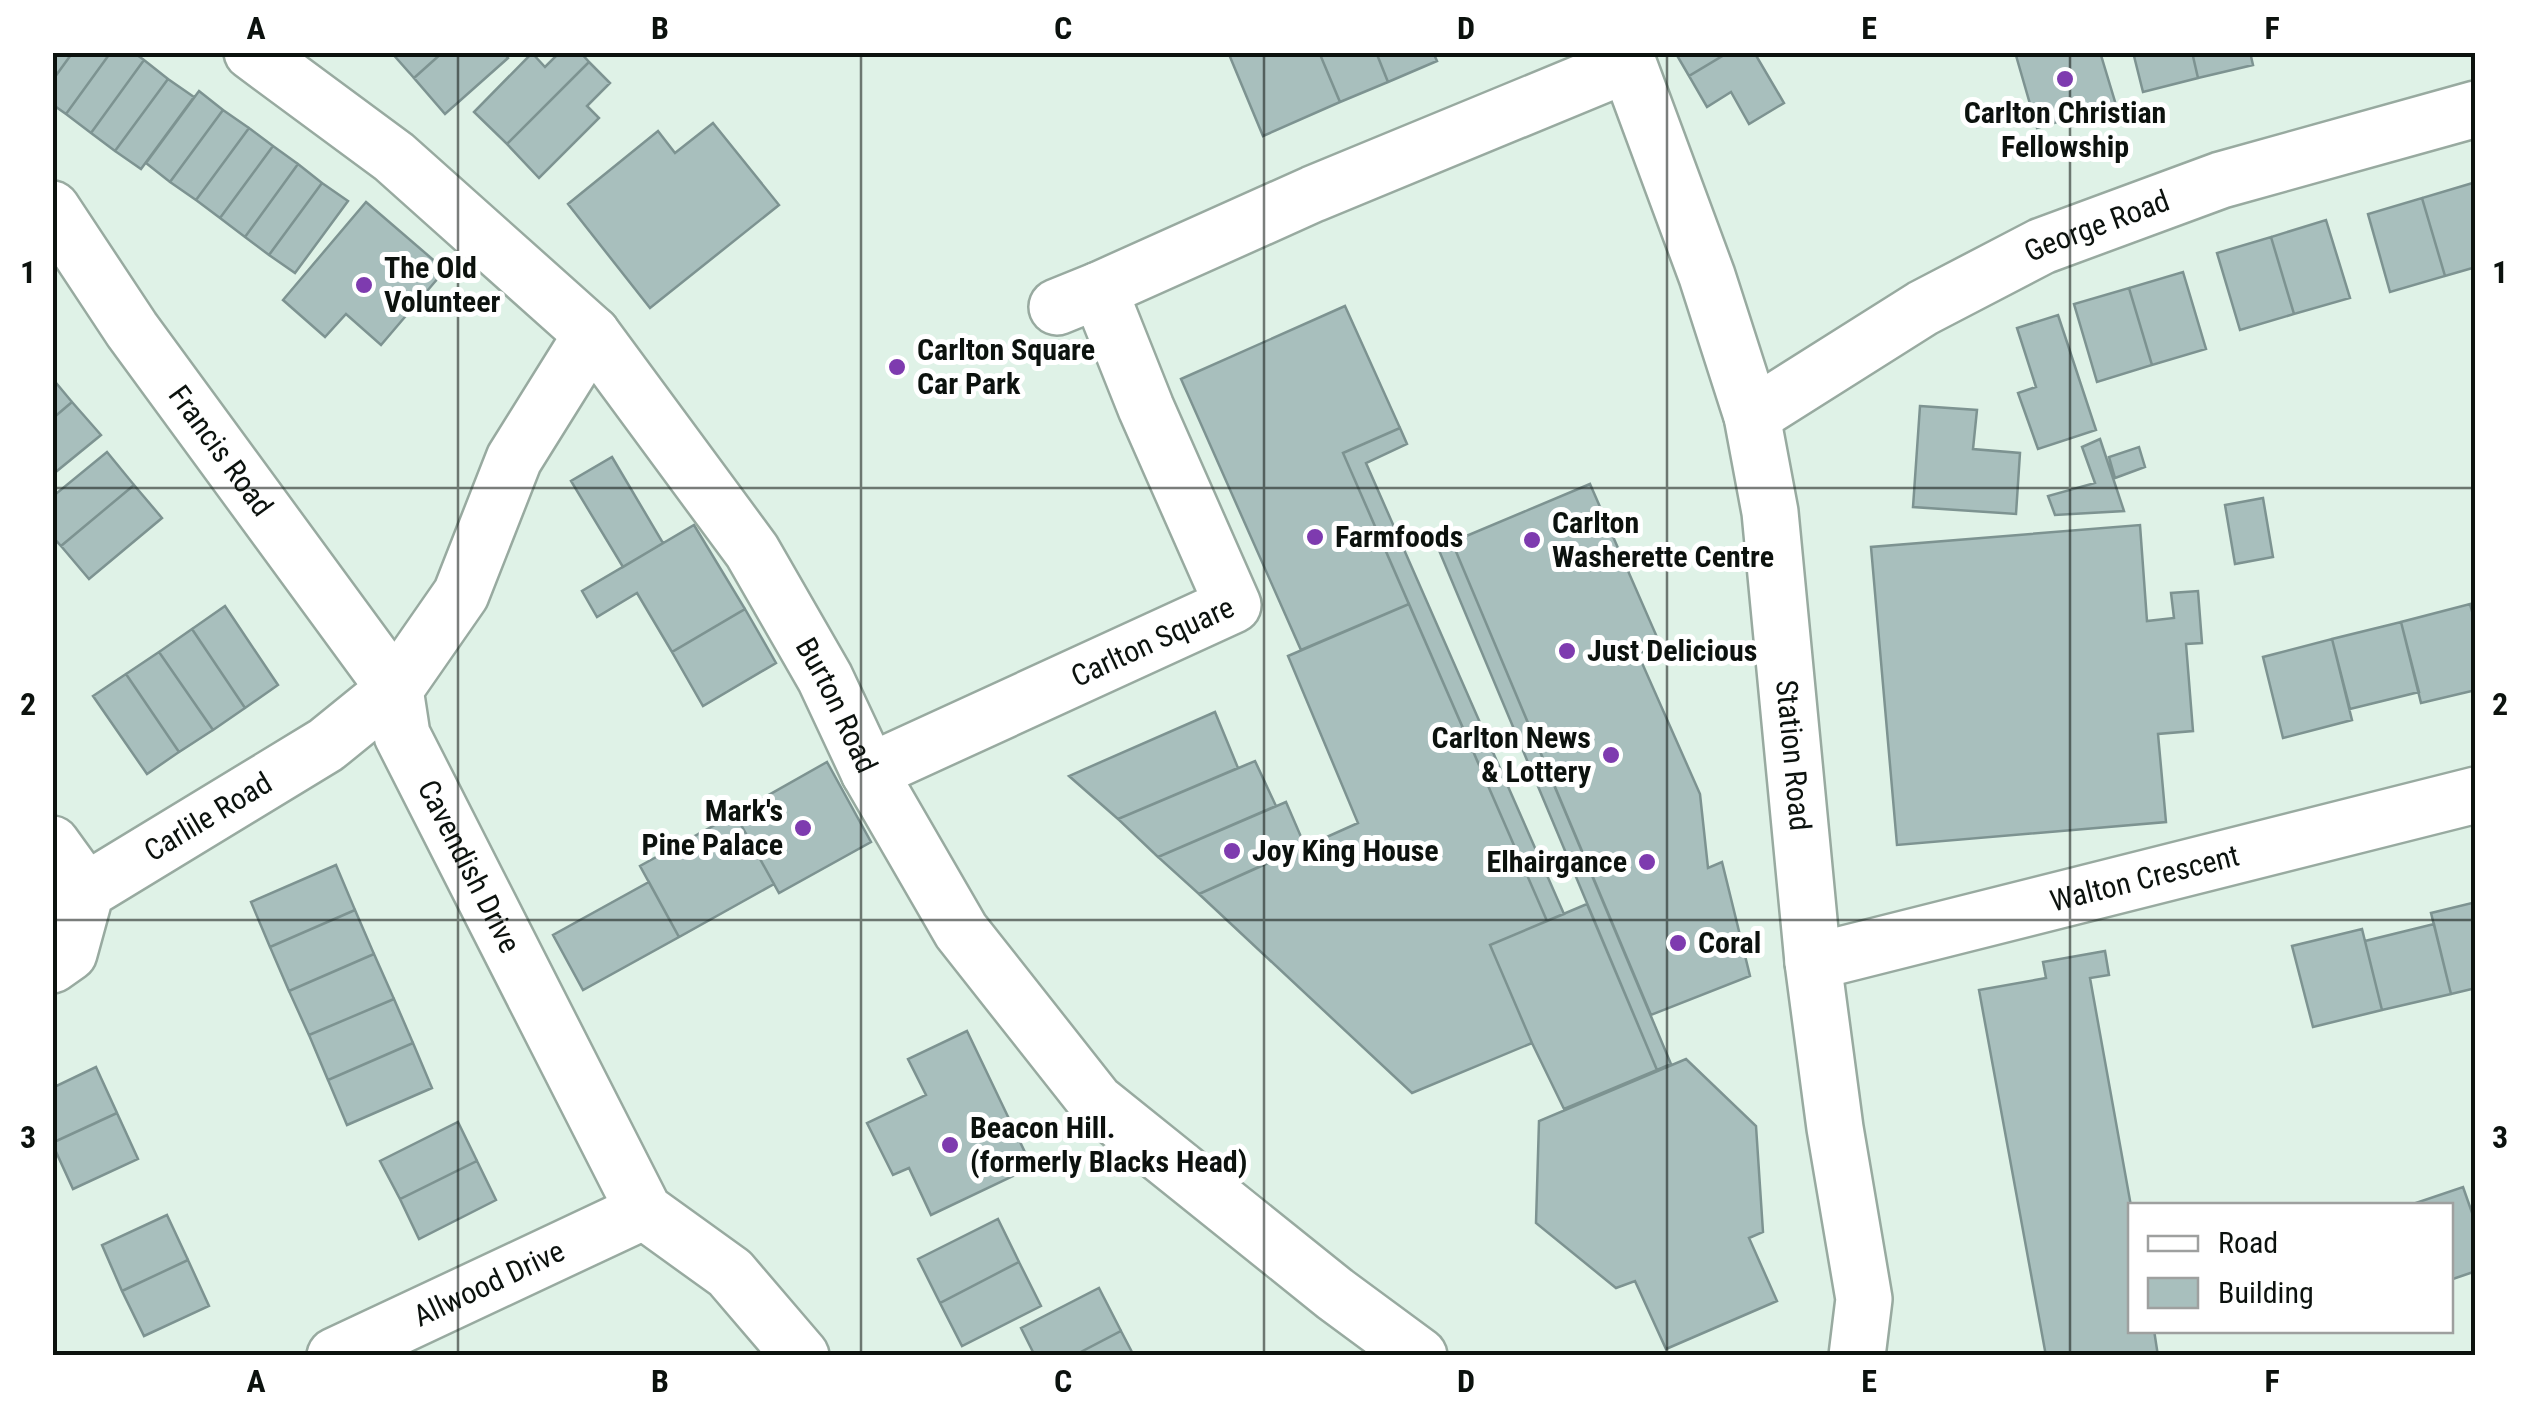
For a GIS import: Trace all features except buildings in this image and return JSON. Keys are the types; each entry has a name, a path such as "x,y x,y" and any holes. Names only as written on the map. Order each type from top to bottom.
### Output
{"street":[{"name":"Burton Road","path":"252,52 394,157 592,334 752,552 825,678 868,772 961,931 1096,1102 1335,1294 1419,1356"},
{"name":"Carlton Square","path":"868,772 1233,605 1146,408 1078,298 1626,58"},
{"name":"Station Road","path":"1626,58 1707,276 1752,416 1770,512 1813,962 1835,1128 1864,1298 1857,1356"},
{"name":"George Road","path":"1752,416 1923,308 2042,246 2221,180 2476,109"},
{"name":"Francis Road","path":"52,209 132,330 395,689"},
{"path":"395,689 461,594 514,459 592,334"},
{"name":"Carlile Road","path":"86,891 326,746 395,689"},
{"name":"Cavendish Drive","path":"395,689 402,734 644,1211 730,1273 801,1356"},
{"name":"Walton Crescent","path":"1813,962 2476,795"},
{"path":"52,844 86,891 69,953 52,964"},
{"name":"Allwood Drive","path":"334,1356 644,1211"}],"place":[{"name":"Carlton Christian Fellowship","path":"2065,79"},
{"name":"The Old Volunteer","path":"364,285"},
{"name":"Carlton Square Car Park","path":"897,367"},
{"name":"Farmfoods","path":"1315,537"},
{"name":"Carlton Washerette Centre","path":"1532,540"},
{"name":"Just Delicious","path":"1567,651"},
{"name":"Carlton News & Lottery","path":"1611,755"},
{"name":"Mark's Pine Palace","path":"803,828"},
{"name":"Joy King House","path":"1232,851"},
{"name":"Elhairgance","path":"1647,862"},
{"name":"Coral","path":"1678,943"},
{"name":"Beacon Hill. (formerly Blacks Head)","path":"950,1145"}]}
